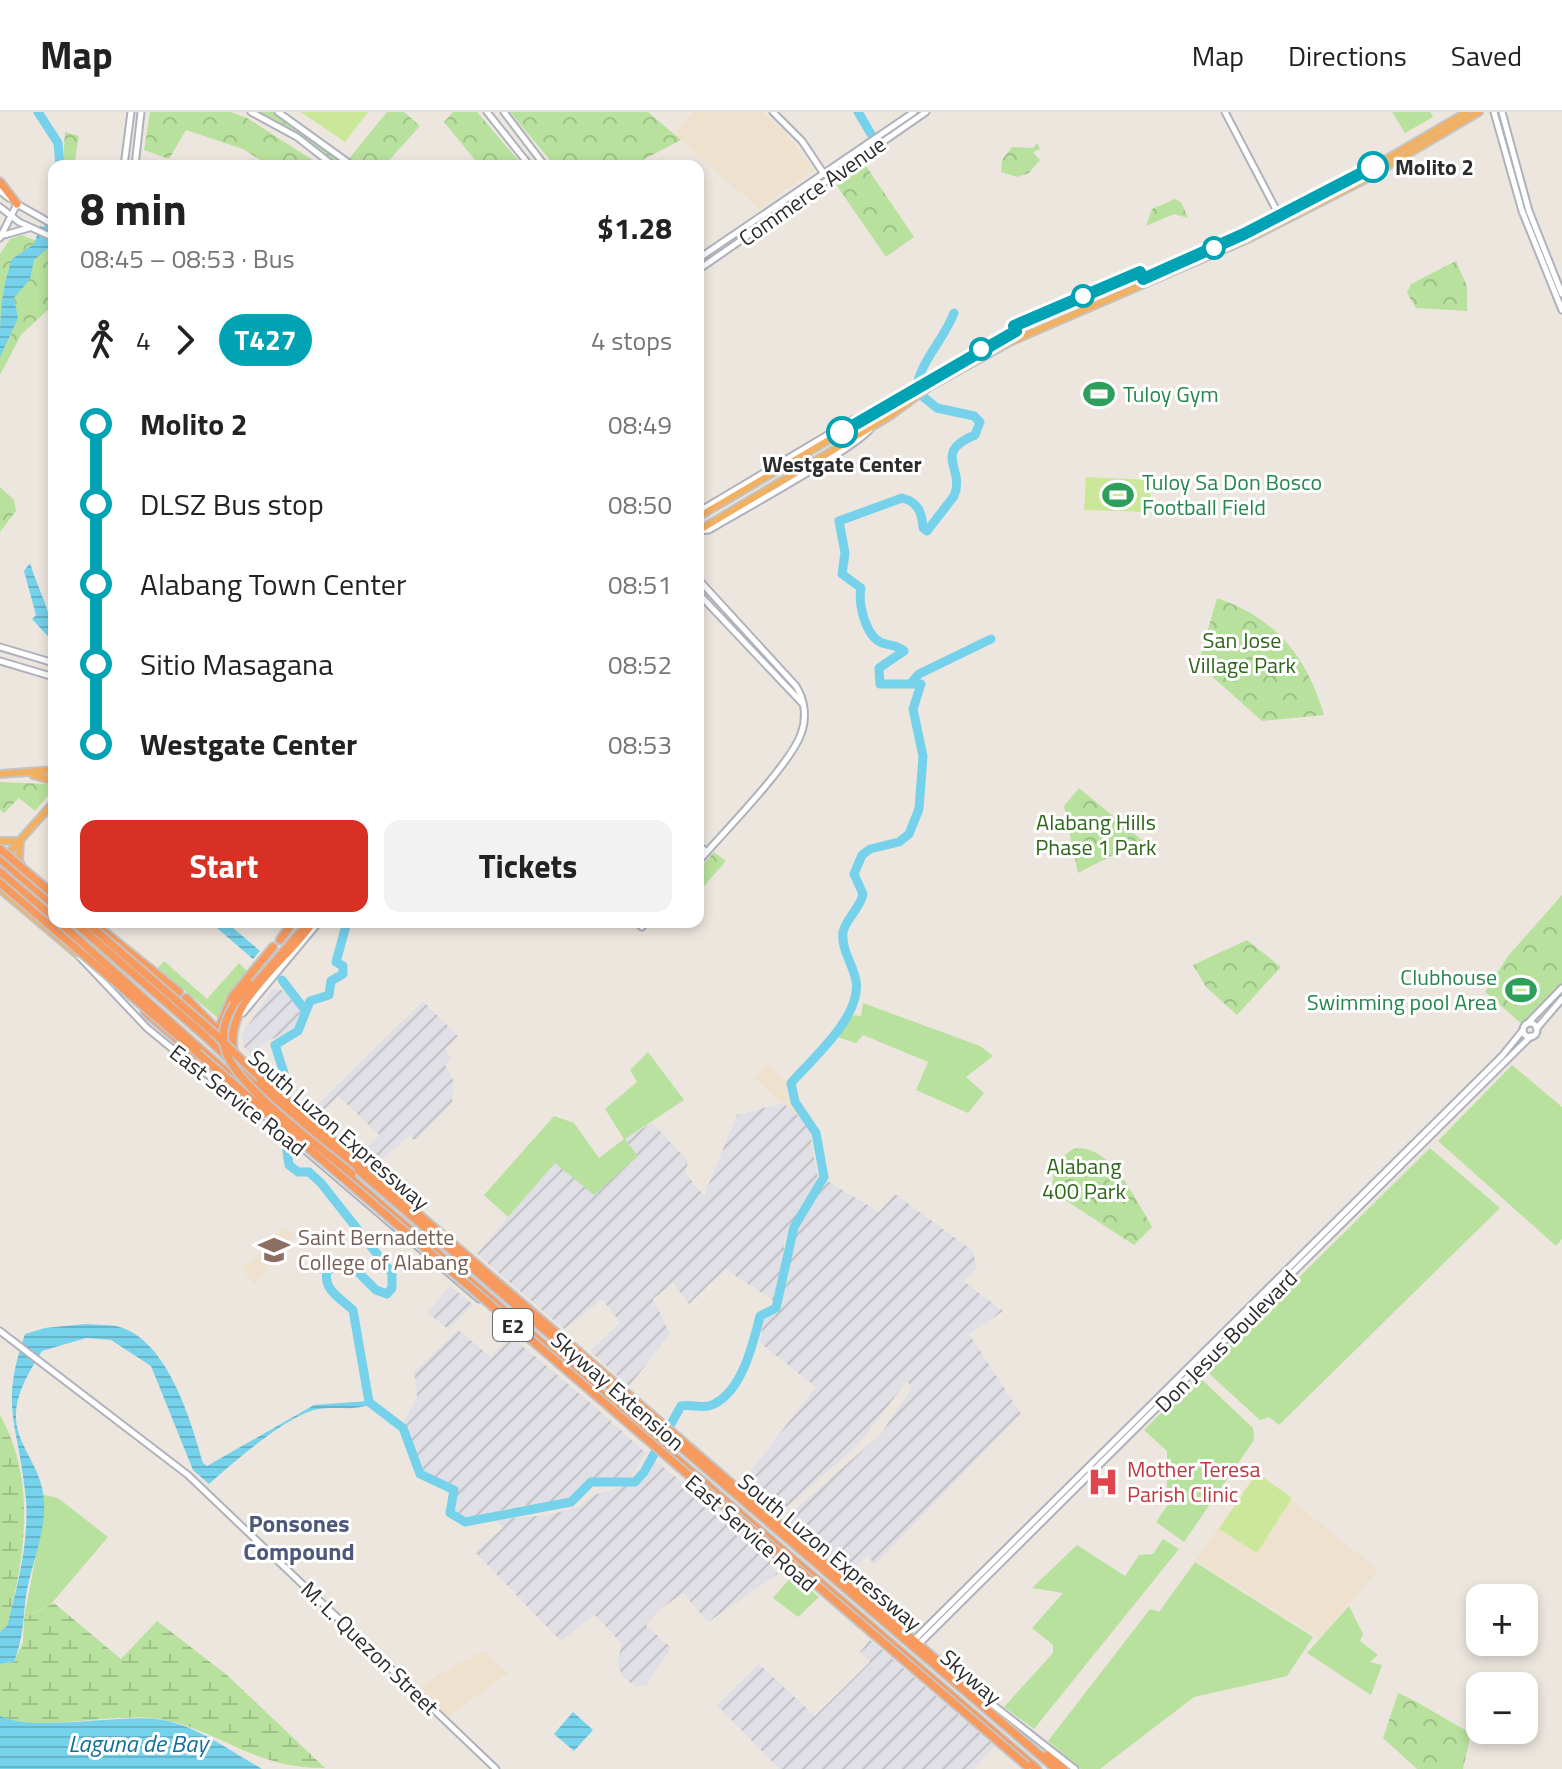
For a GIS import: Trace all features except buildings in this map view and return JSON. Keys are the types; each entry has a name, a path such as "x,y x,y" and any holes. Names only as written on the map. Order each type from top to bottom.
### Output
{"highway":[{"path":"1281,218 1467,112"},
{"path":"704,511 866,416 1017,338 1364,180 1479,112"},
{"path":"0,182 17,204"},
{"path":"704,527 872,426 912,394"},
{"path":"14,774 48,771"},
{"path":"0,774 48,779"},
{"path":"1,857 20,841 48,809"},
{"path":"0,841 20,841"},
{"path":"20,841 19,861 27,878"},
{"path":"0,849 48,894"},
{"path":"1,857 48,895"},
{"path":"1,857 48,895"},
{"path":"0,874 48,913"},
{"path":"0,874 48,918"},
{"path":"0,886 193,1054 236,1081"},
{"name":"Skyway Extension","path":"0,886 48,927"},
{"name":"Skyway Extension","path":"49,928 1028,1769"},
{"name":"South Luzon Expressway","path":"68,928 236,1081 658,1448 1037,1769"},
{"name":"South Luzon Expressway","path":"81,928 275,1101 668,1432 1053,1769"},
{"path":"77,954 88,943 88,928"},
{"name":"Skyway Extension","path":"95,928 260,1078 1064,1769"},
{"path":"96,928 182,995 218,1031 245,1075"},
{"path":"280,940 297,928"},
{"path":"234,1056 231,1032 240,1011 300,928"},
{"name":"Skyway","path":"300,928 228,1014 224,1042 240,1076 1044,1769"},
{"name":"Skyway","path":"300,928 233,1015 228,1042 243,1074 1053,1769"},
{"path":"218,1031 232,997 273,947"}],"main road":[{"path":"125,160 131,112"},
{"path":"136,160 141,112"},
{"path":"251,112 297,137 326,160"},
{"path":"278,112 345,160"},
{"path":"487,112 525,160"},
{"path":"504,112 540,160"},
{"path":"773,112 802,141 824,174"},
{"name":"Commerce Avenue","path":"704,255 914,112"},
{"name":"Commerce Avenue","path":"704,266 926,112"},
{"path":"1225,112 1281,218"},
{"path":"1494,112 1562,310"},
{"path":"1502,112 1530,223 1562,294"},
{"path":"0,191 48,222"},
{"path":"2,212 17,204"},
{"path":"0,238 17,204"},
{"path":"2,212 48,236"},
{"path":"759,219 765,225"},
{"path":"0,238 29,228"},
{"path":"704,511 799,450 854,419 866,416"},
{"path":"704,586 796,686 804,699 804,724 794,748 704,855"},
{"path":"704,599 803,704"},
{"path":"0,647 48,661"},
{"path":"0,661 48,675"},
{"path":"314,928 252,1000 236,1027 237,1048 273,1088 668,1432 1075,1769"},
{"name":"East Service Road","path":"77,954 147,1028 291,1138 658,1448 1028,1769"},
{"name":"Don Jesus Boulevard","path":"992,1568 1176,1380 1508,1061 1537,1029 1562,988"},
{"name":"Don Jesus Boulevard","path":"918,1641 1181,1386 1502,1056 1525,1027 1562,999"},
{"path":"1525,1027 1537,1029"},
{"path":"1525,1027 1531,1036"},
{"path":"1502,1056 1508,1061"},
{"path":"1467,1090 1473,1095"},
{"path":"1458,1100 1463,1105"},
{"path":"1423,1134 1429,1140"},
{"name":"M. L. Quezon Street","path":"0,1331 188,1475 496,1769"},
{"path":"1176,1380 1181,1386"}],"shaded area":[{"path":"693,112 763,112 786,133 814,170 759,209 674,134"},
{"path":"274,988 287,992 301,1009 296,1029 267,1041 251,1055 244,1047 242,1034"},
{"path":"423,1001 458,1036 446,1049 451,1059 445,1065 453,1080 452,1103 415,1141 410,1136 375,1164 362,1152 380,1135 338,1096 314,1119 309,1113"},
{"path":"767,1064 788,1082 788,1097 808,1124 754,1079"},
{"path":"783,1103 808,1124 818,1178 784,1240 784,1262 774,1301 725,1269 689,1304 673,1283 653,1299 670,1334 629,1386 590,1351 620,1322 602,1299 564,1329 477,1254 555,1162 594,1194 624,1139 652,1123 688,1161 685,1173 704,1196 737,1115"},
{"path":"826,1180 879,1212 895,1194 973,1251 977,1269 963,1281 1003,1311 969,1334 1021,1414 874,1565 868,1555 848,1574 783,1520 881,1434 912,1387 907,1381 856,1447 777,1515 742,1482 816,1387 760,1343 763,1320 778,1311 789,1274 788,1246"},
{"name":"Saint Bernadette College of Alabang","path":"285,1227 295,1236 255,1284 242,1270 245,1263 250,1264"},
{"path":"450,1286 474,1305 448,1329 427,1312"},
{"path":"458,1330 491,1357 511,1336 588,1401 646,1453 631,1477 599,1483 570,1502 549,1508 525,1505 464,1518 456,1511 455,1486 423,1472 404,1421 417,1397 414,1372"},
{"path":"653,1459 761,1546 778,1574 708,1622 683,1593 660,1609 646,1625 671,1648 647,1684 636,1687 624,1678 617,1664 622,1644 595,1615 561,1641 475,1552 503,1528 496,1520 548,1515 578,1507 594,1495 636,1483"},
{"path":"1257,1472 1378,1570 1320,1638 1195,1561"},
{"path":"870,1640 995,1746 974,1769 779,1769 717,1705 759,1664 815,1716 870,1662 860,1652"},
{"path":"483,1651 508,1673 447,1718 417,1691 439,1674"}],"green space":[{"path":"150,112 231,112 247,118 313,160 260,160 243,149 186,130 169,159 144,150"},
{"path":"253,112 274,112 338,156 335,160 329,160 309,144"},
{"path":"301,112 368,112 345,142"},
{"path":"387,112 404,112 420,126 389,160 348,160"},
{"path":"453,112 477,112 518,160 475,160 444,122"},
{"path":"510,112 648,112 681,140 643,160 550,160"},
{"path":"1392,112 1430,112 1433,117 1405,133"},
{"path":"65,132 79,136 75,160 63,160"},
{"path":"1037,143 1040,149 1033,152 1040,160 1029,173 1017,177 1001,172 1002,160 1012,147 1033,148"},
{"path":"866,166 914,237 886,257 837,186"},
{"path":"1175,199 1181,202 1188,218 1174,214 1146,226 1152,209"},
{"path":"22,235 48,246 48,310 21,335 0,375 0,254 10,239"},
{"path":"1456,261 1467,286 1467,311 1416,308 1407,293 1411,284"},
{"name":"Tuloy Sa Don Bosco Football Field","path":"1086,477 1152,480 1149,512 1084,510"},
{"path":"0,487 14,500 16,511 0,532"},
{"name":"San Jose Village Park","path":"1217,598 1256,617 1286,642 1308,675 1324,715 1262,721 1198,664"},
{"path":"0,782 47,784 48,796 35,811 19,798 4,813 0,810"},
{"name":"Alabang Hills Phase 1 Park","path":"1079,788 1142,840 1078,873 1064,806"},
{"path":"714,852 726,861 704,886 704,863"},
{"path":"1562,895 1562,986 1531,1022 1523,1025 1485,992 1508,956"},
{"path":"1247,940 1281,967 1237,1015 1206,987 1193,965"},
{"path":"164,961 207,999 239,963 248,972 228,995 218,1018 158,968"},
{"name":"Clubhouse Swimming pool Area","path":"1517,974 1532,976 1541,984 1523,1003 1503,985"},
{"path":"863,1003 980,1046 993,1056 966,1077 984,1093 968,1113 916,1090 928,1062 863,1035 856,1043 834,1036 852,1015 861,1016"},
{"path":"648,1052 684,1100 625,1139 638,1156 594,1195 555,1163 508,1217 484,1195 554,1116 574,1123 599,1158 624,1139 605,1109 637,1082 630,1070"},
{"path":"1512,1065 1562,1107 1562,1239 1556,1246 1438,1141"},
{"name":"Alabang 400 Park","path":"1081,1148 1104,1158 1114,1167 1150,1223 1152,1227 1134,1245 1059,1196 1052,1184 1056,1162 1073,1149"},
{"path":"1430,1148 1500,1208 1279,1425 1269,1417 1260,1420 1205,1370"},
{"path":"1198,1376 1253,1428 1254,1440 1184,1542 1156,1522 1167,1506 1167,1451 1144,1430"},
{"path":"0,1415 12,1440 19,1466 24,1519 19,1573 7,1626 0,1632"},
{"path":"1257,1473 1292,1498 1257,1553 1219,1529"},
{"path":"40,1494 58,1498 108,1537 51,1604 24,1618 40,1534"},
{"path":"1163,1539 1179,1549 1034,1729 1004,1707 1053,1653 1053,1645 1032,1628 1063,1593 1032,1588 1077,1545 1125,1576 1139,1555 1153,1554"},
{"path":"1195,1562 1313,1637 1287,1676 1194,1697 1100,1769 1081,1769 1048,1741 1150,1609 1159,1612"},
{"path":"793,1575 819,1597 798,1617 773,1598"},
{"path":"54,1603 121,1659 157,1621 227,1675 325,1768 300,1767 257,1756 201,1731 159,1719 141,1717 35,1723 0,1716 0,1664 14,1662 23,1642 24,1618"},
{"path":"1349,1606 1363,1634 1360,1641 1378,1655 1370,1662 1382,1665 1371,1695 1307,1653"},
{"path":"1398,1693 1466,1730 1466,1744 1469,1744 1463,1769 1417,1769 1383,1738"}],"water":[{"path":"40,226 48,229 48,248 34,260 30,279 14,298 18,318 0,357 2,307 8,272 12,259 34,244"},
{"path":"30,563 48,611 48,636 32,619 36,615 24,571"},
{"path":"217,928 233,928 260,951 253,959"},
{"path":"86,1324 123,1328 153,1350 176,1386 203,1463 207,1466 314,1405 368,1401 369,1405 319,1409 292,1420 261,1440 209,1484 193,1470 151,1366 111,1340 86,1338 42,1351 22,1388 16,1420 41,1485 44,1519 28,1583 17,1654 14,1662 0,1664 0,1632 7,1626 26,1525 25,1491 12,1397 17,1359 25,1334 45,1328"},
{"path":"573,1712 593,1730 574,1751 554,1734"},
{"name":"Laguna de Bay","path":"0,1716 33,1723 156,1719 184,1726 262,1769 0,1769"}],"waterway":[{"path":"38,112 58,143 59,160"},
{"path":"858,112 871,134"},
{"path":"44,238 48,229"},
{"path":"369,1402 403,1428 420,1474 454,1490 450,1513 465,1522 571,1502 591,1482 635,1482 644,1472 681,1406 712,1405 722,1399 739,1379 760,1316 776,1308 794,1227 824,1177 816,1133 795,1102 791,1083 834,1036 856,994 856,981 843,939 845,927 863,894 854,874 862,855 870,849 899,842 909,834 919,809 923,756 913,709 921,684 880,684 879,668 904,651 880,642 870,632 862,610 861,588 842,574 845,553 839,521 902,498 918,508 923,528 927,531 954,496 957,486 952,455 955,448 975,435 980,422 974,416 937,408 916,391 922,370 954,313"},
{"path":"912,682 919,674 991,639"},
{"path":"283,1106 284,1073 275,1045 298,1031 310,1001 329,995 331,981 343,974 343,966 336,962 345,928"},
{"path":"282,980 305,1010"},
{"path":"283,1125 289,1165 298,1172 309,1172 321,1183 392,1273 392,1288 387,1294 376,1290 351,1265 339,1264 327,1271 330,1289 353,1310 369,1402"}],"bus line":[{"name":"T427","path":"842,432 967,356 1016,331 1014,326 1140,272 1143,279 1197,256 1272,221 1373,167"}],"place":[{"name":"Molito 2","path":"1373,167"},
{"name":"Tuloy Gym","path":"1099,394"},
{"name":"Westgate Center","path":"842,432"},
{"name":"Tuloy Sa Don Bosco Football Field","path":"1118,495"},
{"name":"Clubhouse Swimming pool Area","path":"1521,990"},
{"name":"Saint Bernadette College of Alabang","path":"274,1250"},
{"name":"Mother Teresa Parish Clinic","path":"1103,1482"}],"district":[{"name":"Ponsones Compound","path":"299,1537"}]}
